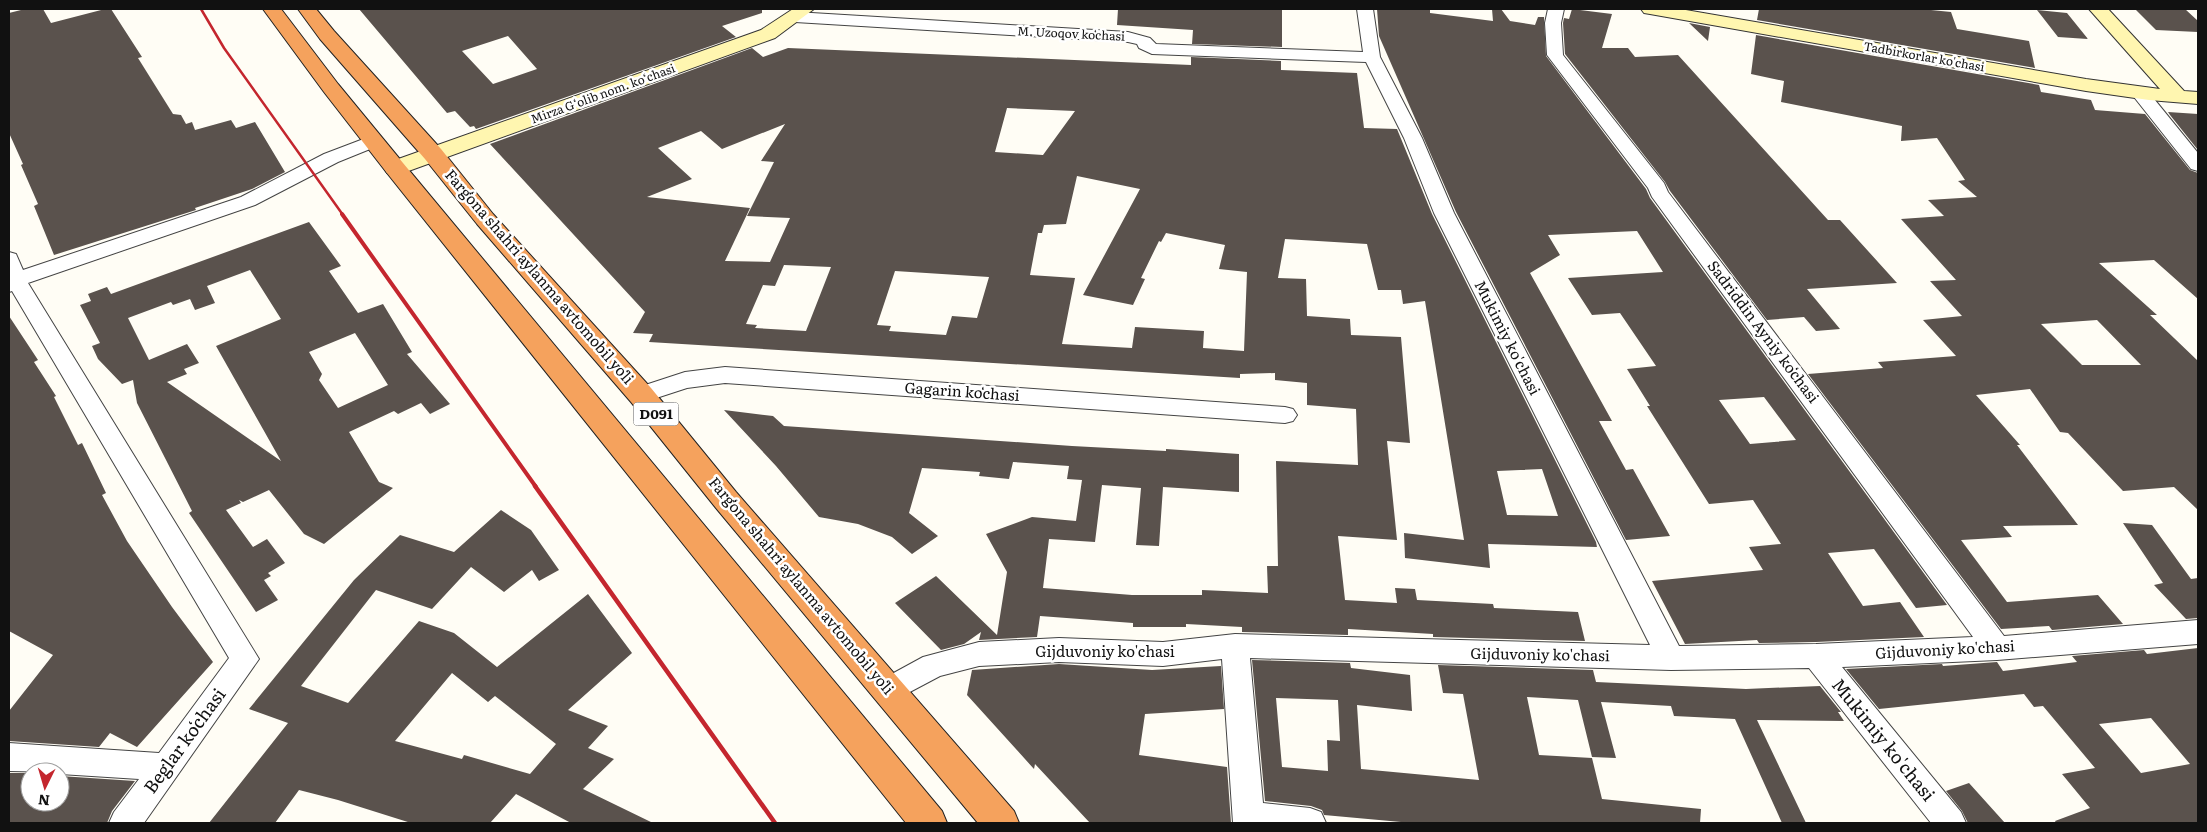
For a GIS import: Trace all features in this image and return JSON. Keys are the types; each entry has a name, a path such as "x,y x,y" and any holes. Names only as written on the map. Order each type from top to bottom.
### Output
{"highway":[{"name":"D091","path":"272,9 395,168 929,823"},
{"name":"Fargʻona shahri aylanma avtomobil yoʻli","path":"307,9 327,35 433,154 485,220 641,395 726,500 1001,823"}],"street":[{"name":"Mukimiy ko'chasi","path":"1365,9 1372,57 1413,138 1449,222 1671,658"},
{"name":"Sadriddin Ayniy koʻchasi","path":"1556,9 1554,22 1555,55 1657,188 1659,194 1997,648"},
{"name":"Tadbirkorlar ko'chasi","path":"1650,9 2140,93 2198,98"},
{"path":"2098,9 2178,96"},
{"name":"Mirza G‘olib nom. ko‘chasi","path":"395,168 768,34 800,13"},
{"name":"M. Uzoqov koʻchasi","path":"800,13 1128,37 1144,41 1145,45 1152,49 1372,57"},
{"path":"2140,93 2198,164"},
{"path":"11,274 248,200 331,158 374,141"},
{"name":"Beglar koʻchasi","path":"11,274 245,660 125,823"},
{"name":"Gagarin koʻchasi","path":"641,395 685,380 725,375 1285,415"},
{"name":"Gijduvoniy ko'chasi","path":"889,690 933,666 979,654 1059,650 1162,654 1235,646 1671,658 1816,656 1997,648 2198,632"},
{"path":"1235,646 1249,820 1310,823"},
{"name":"Mukimiy ko'chasi","path":"1816,656 1950,823"},
{"path":"9,757 166,767"}],"building":[{"path":"25,9 43,9 51,23 111,9 142,57 138,58 173,114 181,115 186,124 192,122 195,130 231,120 236,128 255,122 285,172 252,189 195,208 196,210 54,255 34,206 38,204 9,133 9,13"},
{"path":"359,9 762,9 762,13 722,26 736,37 476,129 474,126 470,127 455,111 447,113","holes":["508,36 537,69 493,84 462,51"]},
{"path":"1118,9 1282,9 1282,47 1192,44 1193,30 1117,25"},
{"path":"1377,9 1430,9 1430,13 1493,21 1492,9 1501,9 1510,21 1535,25 1538,17 1544,17 1546,56 1646,189 1650,198 1947,605 1916,608 1874,549 1828,553 1863,606 1900,602 1924,637 1816,642 1759,643 1757,640 1685,644 1652,581 1763,570 1749,547 1781,544 1753,500 1709,504 1647,406 1650,406 1627,369 1656,366 1620,313 1592,315 1568,278 1663,272 1637,231 1548,235 1560,255 1530,273 1612,421 1599,421 1626,470 1633,469 1670,536 1626,540 1456,212 1379,36","holes":["1764,397 1796,440 1750,444 1719,400"]},
{"path":"1572,9 1612,14 1602,48 1628,48 1635,57 1678,55 1828,220 1840,220 1897,283 1807,289 1840,329 1816,331 1804,317 1767,320 1665,182 1565,54 1563,23 1564,18 1569,19"},
{"path":"1759,9 1921,9 1951,12 1957,29 2029,41 2035,68 1757,20"},
{"path":"2135,9 2185,9 2198,21 2198,32 2156,30"},
{"path":"2037,10 2067,13 2088,39 2058,37"},
{"path":"1689,23 1710,27 1708,41"},
{"path":"1756,35 2039,85 2041,92 2091,100 2095,110 2145,114 2190,170 2198,173 2198,299 2154,260 2099,263 2157,315 2150,315 2198,361 2198,510 2174,487 2123,491 2068,433 2060,432 2030,389 1976,395 2020,445 2017,445 2078,525 2003,526 2012,537 1961,540 2007,602 2098,595 2123,624 2052,630 2049,626 2001,629 1808,374 1883,368 1878,362 1956,356 1923,320 1962,316 1930,281 1956,280 1901,219 1944,216 1928,200 1977,197 1958,181 1965,180 1937,138 1901,141 1902,126 1781,102 1784,81 1751,74","holes":["2097,320 2141,365 2082,365 2041,324"]},
{"path":"752,48 763,57 788,48 1191,65 1191,57 1281,61 1281,70 1357,73 1364,128 1397,129 1432,214 1597,547 1488,544 1490,568 1405,558 1404,533 1464,540 1425,301 1403,304 1401,290 1378,290 1367,244 1285,239 1278,278 1306,279 1307,316 1350,319 1351,335 1401,337 1410,443 1387,441 1397,540 1338,536 1345,600 1397,603 1395,588 1415,589 1417,600 1493,604 1494,608 1578,612 1585,641 1433,637 1433,634 1348,629 1348,635 1242,632 1242,627 1186,624 1186,627 1133,627 1133,623 1040,616 1037,637 979,640 981,632 964,644 941,650 895,603 936,576 997,635 1007,572 986,534 1032,517 1076,521 1082,480 1067,479 1069,466 1013,462 1009,479 979,476 980,472 922,468 909,513 938,536 912,554 892,537 858,524 819,517 776,466 724,410 773,416 784,426 1072,446 1166,451 1166,449 1239,454 1239,492 1163,487 1159,546 1136,545 1141,488 1102,485 1095,542 1049,539 1043,588 1132,595 1202,595 1202,590 1268,593 1267,566 1278,566 1276,461 1358,465 1356,409 1307,405 1307,383 1275,380 1275,373 1240,374 1240,378 649,342 653,334 633,333 645,312 490,144","holes":["1007,108 1075,111 1043,155 995,152","785,124 761,161 774,162 747,216 790,218 770,262 725,261 750,208 647,197 692,179 658,148 701,131 722,149","1077,176 1140,189 1083,295 1133,305 1145,279 1141,278 1159,241 1161,242 1166,233 1225,245 1219,269 1247,272 1244,351 1203,348 1204,331 1135,327 1132,348 1062,344 1075,278 1030,275 1038,233 1042,233 1044,225 1066,224","784,265 831,267 806,331 755,328 757,325 746,324 763,285 775,286","895,271 989,277 977,318 952,316 946,335 889,331 891,326 877,325","1542,469 1558,516 1507,515 1497,471"]},
{"path":"2168,112 2198,114 2198,150 2170,115"},
{"path":"309,222 341,266 329,271 358,313 383,304 412,352 407,354 450,404 430,414 421,403 398,414 394,411 349,432 379,482 393,488 324,544 304,534 269,490 243,502 239,500 241,503 226,510 253,547 267,539 285,563 268,573 271,576 264,580 278,600 256,612 189,513 192,511 137,403 133,380 122,384 98,359 92,346 100,343 80,305 91,301 88,294 107,287 111,294","holes":["250,270 281,319 216,346 281,461 167,382 187,374 184,369 199,363 187,344 149,360 128,318 171,302 173,305 190,299 195,310 215,303 207,286","355,333 388,385 338,408 319,380 322,374 309,352"]},
{"path":"9,316 38,360 34,362 56,396 54,397 78,445 82,443 106,493 102,495 127,541 172,607 213,662 137,747 110,733 99,747 9,741 9,711 53,655 9,631"},
{"path":"501,510 531,530 559,570 539,581 532,570 504,592 471,567 432,609 376,590 301,686 348,703 419,621 454,633 497,667 588,594 632,653 568,710 608,726 588,748 614,759 583,789 653,823 571,823 516,794 490,823 411,823 299,790 275,823 209,823 288,723 249,709 354,580 400,535 454,552","holes":["452,673 488,702 495,696 556,744 530,774 464,755 462,759 395,741"]},
{"path":"2123,523 2152,525 2191,579 2198,578 2198,618 2186,619 2154,585 2163,583"},
{"path":"2198,648 2198,823 2056,823 2055,821 2090,808 2062,774 2095,768 2043,706 2034,707 2024,694 1879,709 1846,669 1997,662 2003,671 2077,662 2072,656 2144,650 2147,654","holes":["2151,718 2190,764 2141,773 2099,724"]},
{"path":"1252,660 1350,663 1351,668 1410,675 1412,711 1357,705 1361,769 1479,780 1463,694 1443,693 1438,665 1593,670 1596,682 1746,689 1820,686 1841,712 1838,712 1844,721 1757,720 1806,823 1782,823 1735,719 1674,716 1671,706 1601,702 1616,758 1592,757 1578,700 1527,697 1539,755 1592,758 1602,799 1701,809 1700,823 1412,823 1324,815 1322,810 1311,806 1265,801","holes":["1276,698 1338,700 1340,741 1327,740 1328,771 1282,767"]},
{"path":"1059,664 1152,670 1221,666 1224,709 1145,714 1139,755 1227,767 1231,823 1090,823 1035,764 1034,769 967,695 972,670"},
{"path":"9,773 20,773 20,812 70,812 70,777 135,781 112,811 107,823 9,823"},
{"path":"1969,783 2005,823 1968,823 1962,811 1946,791"}],"railway":[{"path":"201,9 224,48 343,215"},
{"path":"342,214 536,487"},
{"path":"535,486 775,823"}]}
